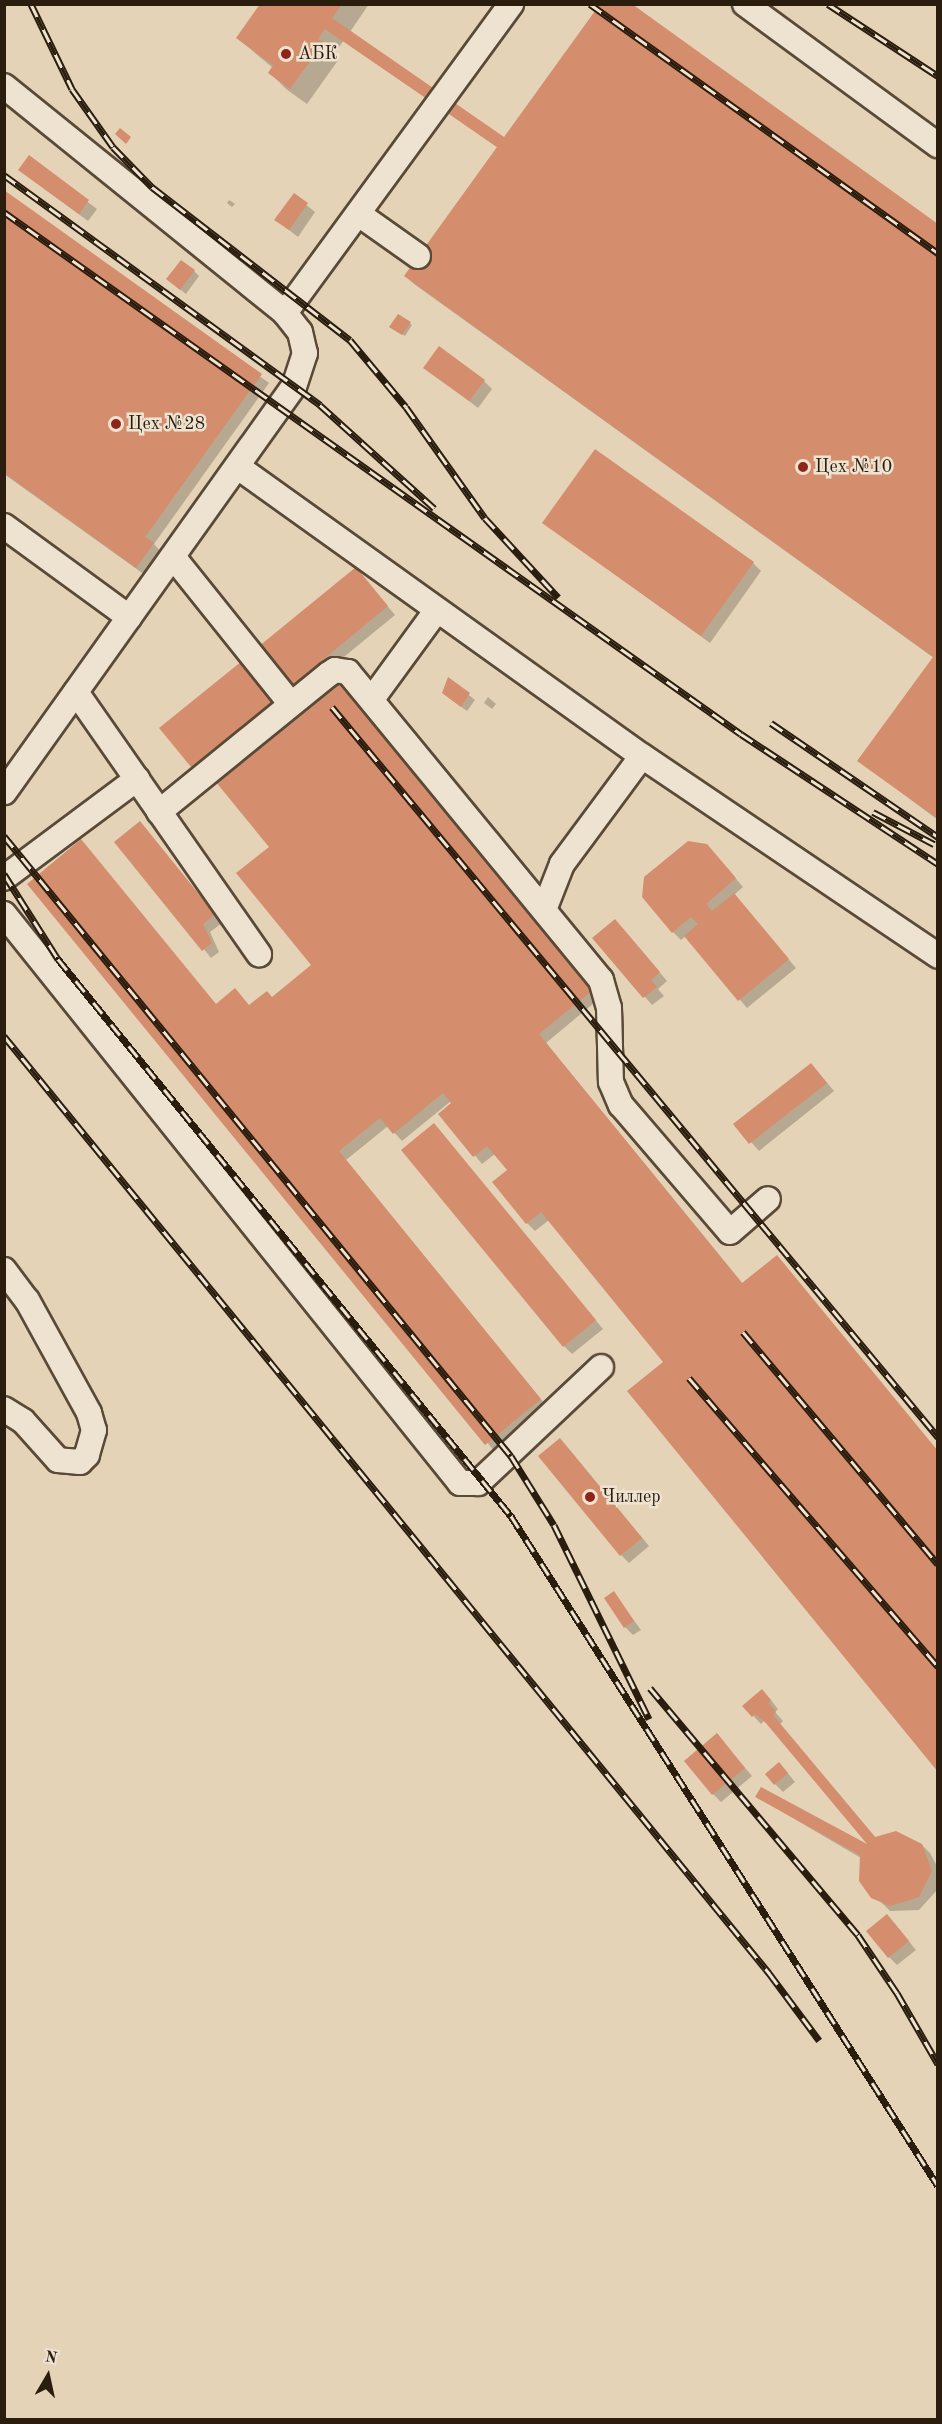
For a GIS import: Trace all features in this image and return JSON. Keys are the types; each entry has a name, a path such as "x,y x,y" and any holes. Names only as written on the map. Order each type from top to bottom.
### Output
{"street":[{"path":"285,313 360,215 512,4"},
{"path":"745,4 938,145"},
{"path":"4,86 285,313 304,342 301,372 238,467 4,792"},
{"path":"360,215 418,256"},
{"path":"238,467 642,756 938,956"},
{"path":"4,526 129,617"},
{"path":"174,558 291,704"},
{"path":"372,699 437,610"},
{"path":"159,812 329,674 342,670 354,677 605,988 609,1008 610,1075 621,1105 730,1232 768,1199"},
{"path":"76,692 259,954"},
{"path":"544,910 562,864 642,756"},
{"path":"9,864 137,779"},
{"path":"4,914 460,1483 478,1484 601,1367"},
{"path":"4,1270 27,1300 89,1413 94,1430 87,1455 80,1462 58,1460 23,1421 4,1409"}],"building":[{"name":"Цех №10","path":"260,4 342,4 332,18 504,137 600,4 632,4 938,224 938,819 857,761 933,657 404,276 497,147 325,29 318,39 324,42 290,89 268,73 273,65 236,38"},
{"path":"120,128 131,137 126,144 115,134"},
{"path":"29,155 89,200 79,214 18,170"},
{"name":"Цех №28","path":"4,190 262,374 145,537 154,543 136,568 4,473"},
{"path":"294,193 308,203 289,230 274,220"},
{"path":"181,260 195,270 180,290 166,279"},
{"path":"398,314 411,322 402,335 389,327"},
{"path":"439,346 485,380 469,401 423,368"},
{"path":"595,449 754,562 701,636 542,523"},
{"path":"356,567 388,606 291,686 258,647"},
{"path":"242,661 274,701 191,767 159,728"},
{"path":"448,677 470,693 461,707 442,693"},
{"path":"340,680 593,990 539,1034 742,1283 777,1255 938,1451 938,1772 627,1391 663,1362 541,1212 526,1224 492,1182 507,1170 487,1146 473,1157 438,1114 451,1103 443,1093 393,1134 380,1118 339,1151 541,1399 485,1445 27,884 81,839 216,1004 235,988 249,1005 267,991 272,997 311,965 236,873 269,847 215,781"},
{"path":"140,821 215,914 203,924 212,943 202,951 114,842"},
{"path":"688,841 707,844 736,878 706,904 712,911 734,893 789,959 738,1001 684,936 698,924 691,917 672,933 642,897 644,877"},
{"path":"615,919 660,972 651,980 657,987 643,998 592,938"},
{"path":"811,1063 827,1083 749,1144 733,1124"},
{"path":"434,1123 596,1320 563,1347 401,1150"},
{"name":"Чиллер","path":"560,1438 642,1538 620,1556 538,1456"},
{"path":"614,1591 634,1621 624,1628 604,1598"},
{"path":"762,1689 771,1700 768,1703 776,1712 773,1715 875,1837 896,1831 922,1844 932,1871 919,1897 890,1906 871,1898 859,1881 860,1855 755,1797 761,1787 867,1844 765,1722 755,1714 752,1717 742,1706"},
{"path":"717,1733 745,1768 712,1795 684,1761"},
{"path":"779,1762 788,1773 774,1785 765,1774"},
{"path":"887,1914 909,1941 888,1958 866,1931"}],"railway":[{"path":"31,4 72,89 113,147 152,187 350,340 406,407 485,518 558,597"},
{"path":"590,4 938,253"},
{"path":"828,4 938,76"},
{"path":"4,175 320,405 434,508"},
{"path":"4,212 741,734 938,864"},
{"path":"332,707 938,1437"},
{"path":"771,723 938,837"},
{"path":"873,812 934,844"},
{"path":"4,836 511,1456 554,1525 649,1719"},
{"path":"4,874 58,959 511,1516 938,2186"},
{"path":"4,1036 769,1973 819,2040"},
{"path":"743,1332 938,1564"},
{"path":"689,1378 938,1666"},
{"path":"650,1688 858,1935 897,1993 938,2064"}],"place":[{"name":"АБК","path":"286,54"},
{"name":"Цех №28","path":"116,424"},
{"name":"Цех №10","path":"803,467"},
{"name":"Чиллер","path":"590,1497"}]}
